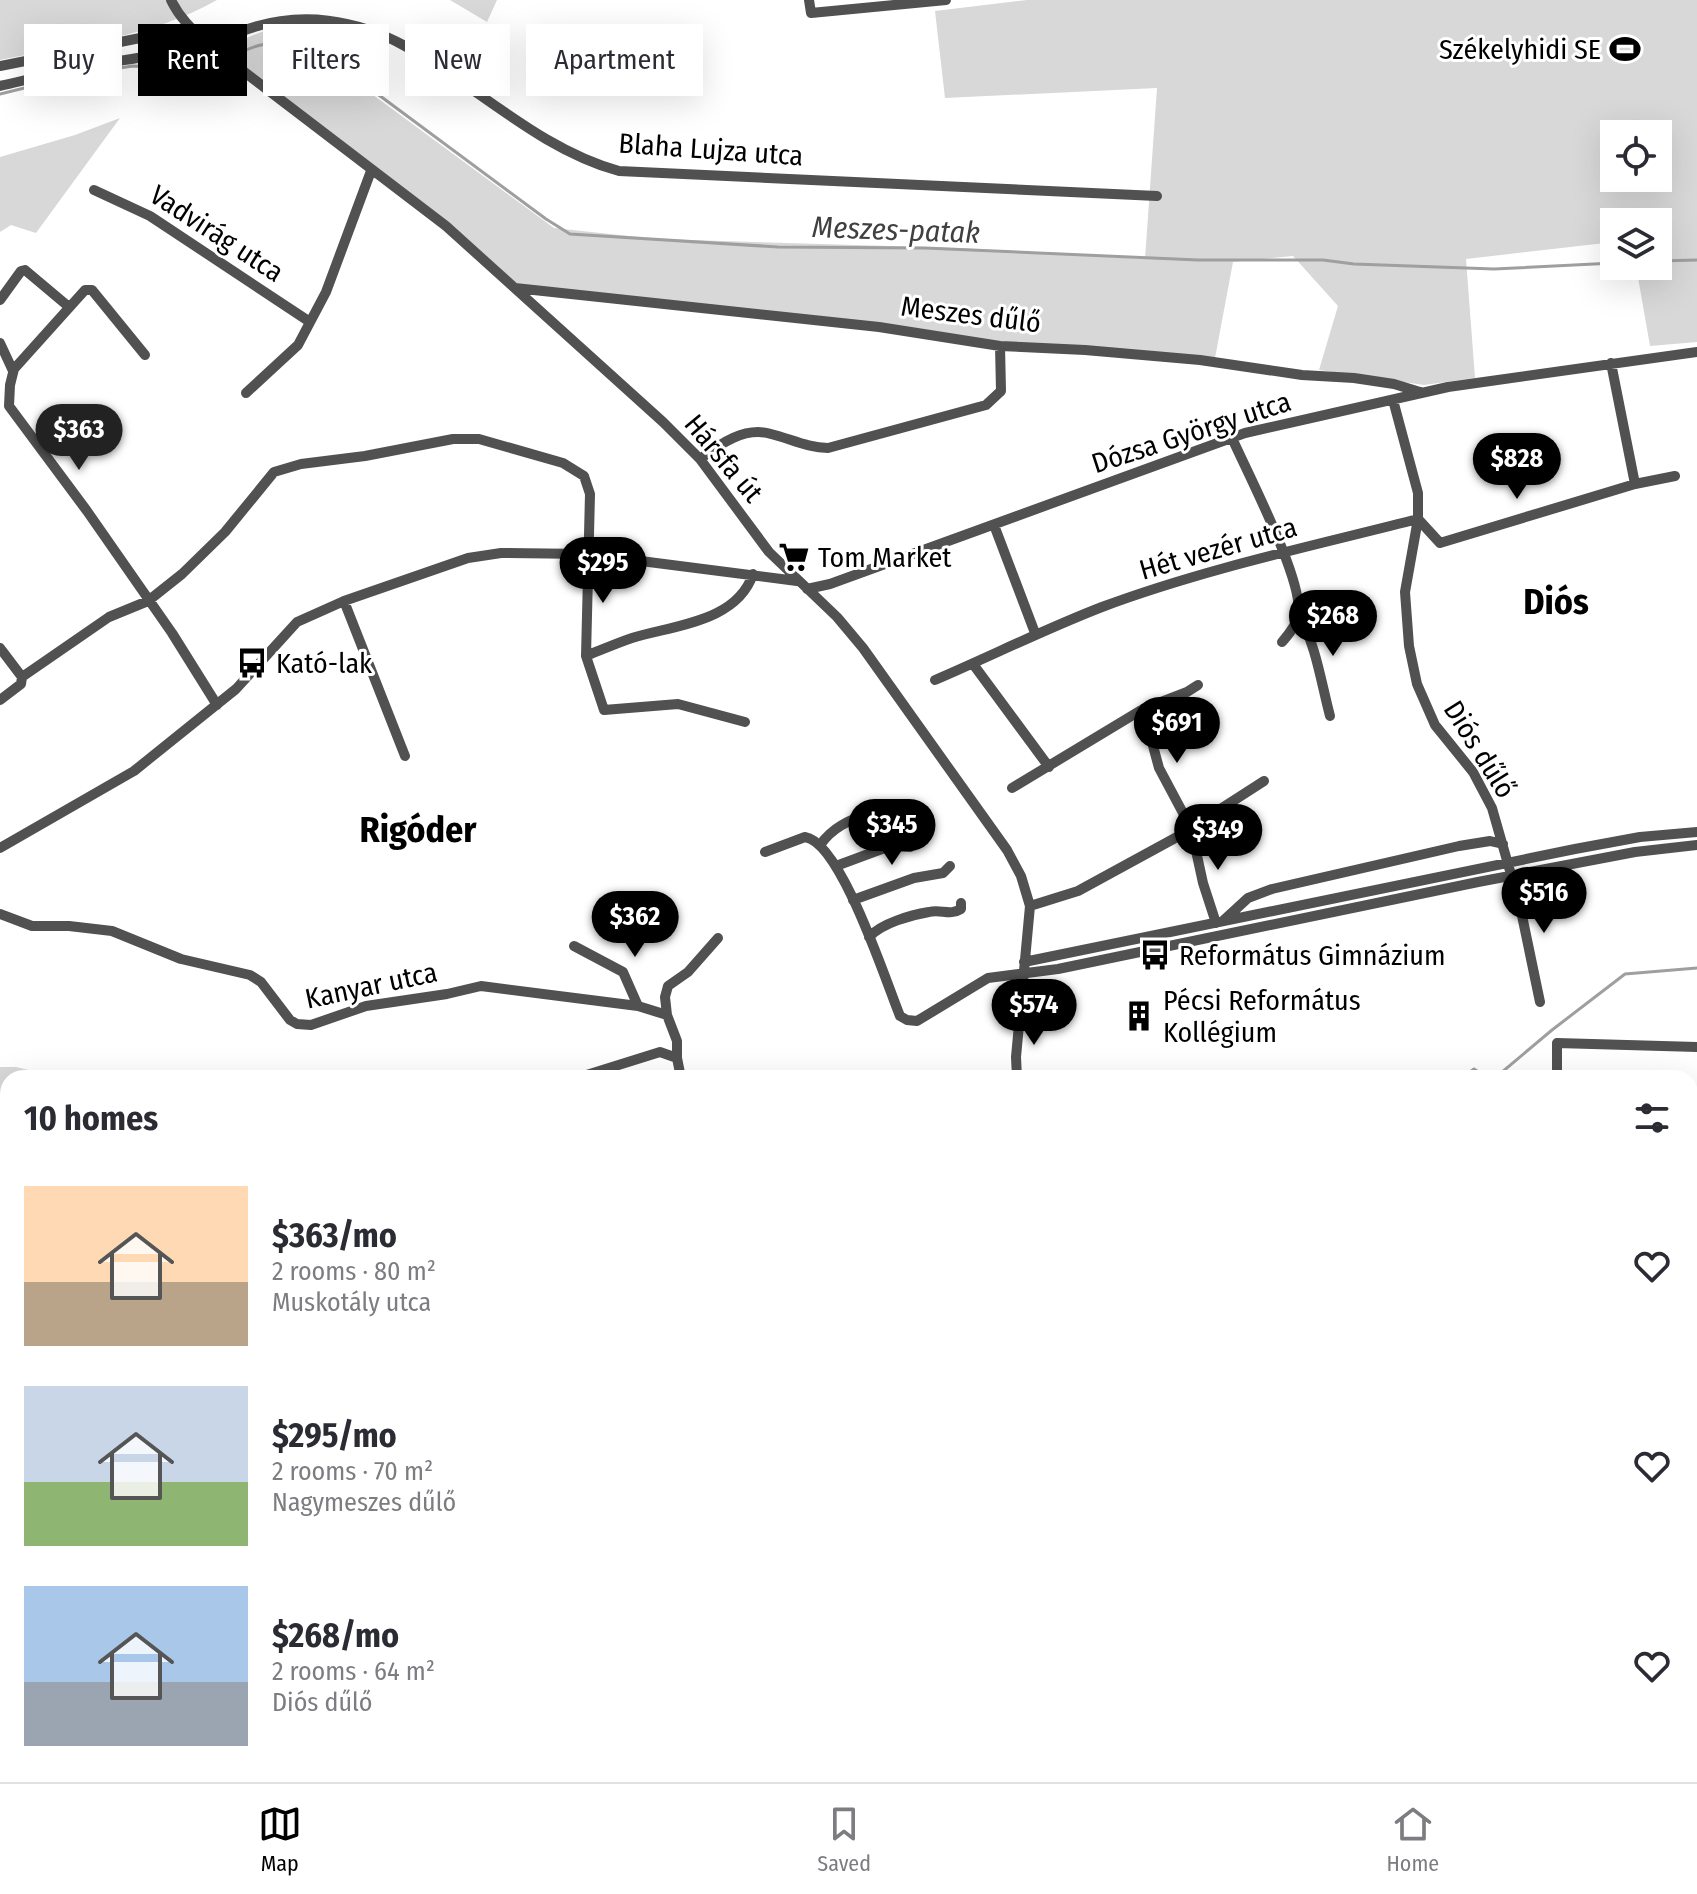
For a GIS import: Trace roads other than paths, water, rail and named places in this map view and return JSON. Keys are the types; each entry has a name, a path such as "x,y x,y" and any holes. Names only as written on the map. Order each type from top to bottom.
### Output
{"street":[{"name":"Hársfa út","path":"171,0 187,24"},
{"path":"809,0 811,13 946,0"},
{"name":"Blaha Lujza utca","path":"247,29 281,21 313,18 341,21 405,46 549,140 591,163 619,171 1157,196"},
{"path":"0,66 138,38"},
{"name":"Blaha Lujza utca","path":"0,86 72,68 138,57"},
{"name":"Hársfa út","path":"247,75 446,226 663,422 700,459 769,552 837,617 863,648 1007,850 1021,876 1030,906 1017,1070"},
{"path":"246,393 298,345 326,292 371,171"},
{"name":"Vadvirág utca","path":"94,190 150,216 310,322"},
{"path":"0,300 21,271 25,270 69,307"},
{"name":"Meszes dűlő","path":"513,288 879,327 1000,346 1200,360 1302,375 1354,378 1421,392"},
{"path":"145,355 92,290 85,290 13,371 4,410 87,511 217,705"},
{"path":"0,343 13,371"},
{"path":"700,459 719,445 758,431 814,448 828,448 986,405 1001,391 1000,346"},
{"name":"Dózsa György utca","path":"802,585 830,584 1232,438 1421,392 1697,352"},
{"path":"1611,363 1635,484"},
{"name":"Diós dűlő","path":"1393,400 1418,493 1418,519 1405,592 1409,646 1417,684 1435,725 1473,772 1492,808 1512,875 1540,1002"},
{"path":"1232,438 1285,554 1299,615 1314,653 1330,716"},
{"path":"22,677 109,617 148,601 182,574 225,532 274,472 301,464 365,456 453,439 479,439 563,463 584,476 590,494 586,554 586,656 604,710 678,704 745,722"},
{"path":"1418,519 1440,543 1635,484 1675,476"},
{"name":"Hét vezér utca","path":"935,680 1035,633 1158,589 1222,569 1418,519"},
{"path":"994,525 1035,633"},
{"path":"0,848 134,771 217,705 258,666 297,622 344,601 468,558 513,552 586,554 753,574 802,585"},
{"path":"586,656 723,610 745,591 753,574"},
{"path":"344,601 405,756"},
{"path":"1282,642 1299,615"},
{"path":"0,648 22,677 21,684 0,700"},
{"path":"973,664 1049,767"},
{"path":"1012,788 1143,709 1198,685"},
{"path":"1143,709 1159,768 1191,828 1203,883 1220,922"},
{"path":"1030,906 1078,891 1191,828 1264,781"},
{"path":"820,845 839,825 869,813 887,817 892,815 895,807"},
{"path":"765,852 805,837 820,845 836,866 853,900 900,1016 917,1021 988,978 1023,968 1220,922 1509,863 1640,837 1697,832"},
{"path":"836,866 890,846 910,847 913,840"},
{"path":"1220,922 1248,898 1272,889 1459,846 1490,841 1503,844"},
{"path":"1023,968 1058,969 1512,875 1635,852 1697,845"},
{"path":"853,900 914,878 943,873 950,866"},
{"path":"869,937 876,929 931,911 956,912 961,909 961,903"},
{"name":"Kanyar utca","path":"0,914 32,926 112,931 181,959 250,975 261,982 290,1020 297,1024 311,1025 366,1006 481,986 638,1006 667,1015"},
{"path":"679,1070 677,1041 667,1015 665,997 668,986 688,972 718,938"},
{"path":"574,946 623,972 638,1006"},
{"path":"1557,1070 1557,1043 1697,1047"},
{"path":"603,1070 660,1052 677,1058"}],"waterway":[{"name":"Meszes-patak","path":"247,50 260,45 282,44 304,47 325,55 570,234 778,247 925,248 1198,260 1323,260 1494,269 1600,264"},
{"name":"Meszes-patak","path":"0,94 85,73 138,66"},
{"name":"Meszes-patak","path":"1672,261 1697,260"},
{"path":"1504,1070 1625,974 1697,968"}],"place":[{"name":"Székelyhidi SE","path":"1625,49"},
{"name":"Tom Market","path":"794,557"},
{"name":"Kató-lak","path":"252,663"},
{"name":"Református Gimnázium","path":"1155,955"},
{"name":"Pécsi Református Kollégium","path":"1139,1016"}],"district":[{"name":"Diós","path":"1556,601"},
{"name":"Rigóder","path":"418,829"}]}
